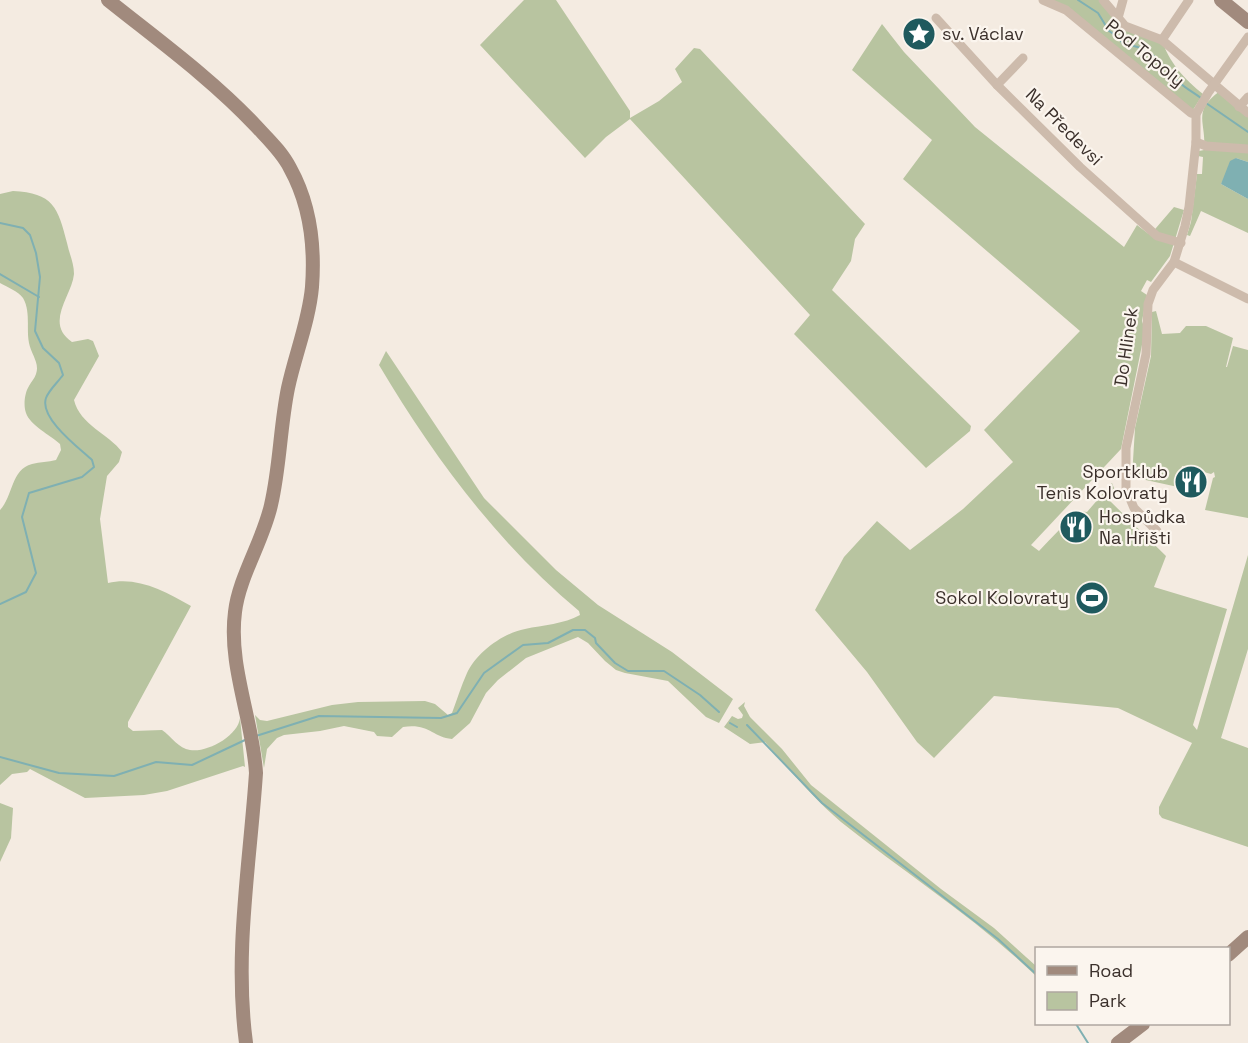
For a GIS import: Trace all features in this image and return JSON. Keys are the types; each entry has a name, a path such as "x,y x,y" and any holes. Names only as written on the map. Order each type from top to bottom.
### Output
{"street":[{"path":"108,0 236,105 282,155 290,167 303,200 312,244 312,290 288,389 271,504 235,610 237,661 255,747 256,773 240,965 246,1043"},
{"name":"Pod Topoly","path":"1042,0 1065,10 1191,112 1198,110"},
{"path":"1102,0 1125,26 1162,40 1248,113"},
{"path":"1118,18 1123,0"},
{"path":"1162,40 1189,0"},
{"path":"1221,0 1248,22"},
{"name":"Na Předevsi","path":"936,18 997,85 1080,167 1157,236 1181,243"},
{"path":"1198,110 1248,37"},
{"path":"997,85 1023,58"},
{"path":"1239,107 1248,97"},
{"name":"Do Hlinek","path":"1157,531 1134,508 1128,498 1126,448 1146,354 1148,304 1153,290 1174,262 1189,207 1198,110"},
{"path":"1196,142 1206,146 1248,149"},
{"path":"1174,262 1248,299"},
{"path":"1230,953 1248,937"},
{"path":"1118,1043 1140,1025"}],"green space":[{"path":"524,0 556,0 630,111 630,118 659,101 682,82 675,69 694,48 700,49 865,224 855,239 851,261 832,290 971,426 970,431 926,468 794,334 810,315 630,119 606,137 585,158 480,45"},
{"path":"1043,0 1103,0 1125,26 1162,40 1178,70 1203,94 1191,113 1096,34"},
{"path":"882,24 904,52 975,127 1124,247 1137,225 1150,235 1174,207 1184,210 1170,256 1151,282 1147,280 1141,291 1147,295 1142,321 1145,330 1121,449 1031,545 1039,551 1078,511 1087,512 1112,483 1116,493 1110,501 1166,556 1154,587 1227,609 1193,725 1197,730 1248,555 1248,649 1221,738 1248,748 1248,847 1162,818 1159,814 1159,807 1192,743 1118,708 994,696 934,758 917,742 867,672 815,610 844,557 877,521 910,550 963,509 1013,462 984,430 1080,331 903,179 932,140 852,70"},
{"path":"1220,91 1248,113 1248,162 1236,158 1221,184 1248,199 1248,233 1201,211 1190,236 1187,235 1191,222 1197,174 1202,174 1203,157 1198,156 1199,151 1204,150 1203,112 1211,98"},
{"path":"13,191 37,195 52,204 57,211 74,274 62,309 60,326 64,335 72,342 88,339 93,341 99,356 74,400 77,409 88,423 122,452 119,462 107,476 100,519 108,583 119,581 151,586 191,606 128,722 128,727 133,731 162,730 182,747 197,750 213,746 228,737 238,725 240,718 245,767 167,791 144,795 85,798 30,769 27,772 12,774 0,785 0,510 20,471 32,464 56,460 61,450 60,444 36,426 26,413 26,395 37,370 29,343 27,309 21,296 0,283 0,194"},
{"path":"1156,311 1162,334 1180,333 1186,326 1206,326 1233,338 1226,367 1233,346 1248,350 1248,518 1205,510 1215,477 1214,472 1211,474 1182,466 1178,487 1132,477 1135,428 1151,356 1152,312"},
{"path":"386,351 484,498 556,570 598,605 672,652 733,699 719,723 706,717 668,681 616,670 588,643 578,637 526,658 498,680 486,693 470,723 452,739 412,726 403,727 392,737 377,736 374,732 344,726 284,735 277,738 267,749 264,768 255,715 260,720 267,721 332,705 358,702 425,701 435,704 448,715 452,713 471,665 491,645 517,631 560,622 580,615 579,611 549,585 494,528 445,465 379,365"},
{"path":"745,702 744,706 750,717 782,749 811,785 941,889 994,928 1035,965 1035,975 965,915 841,822 765,742 750,744 724,727 732,716 742,718 743,715 738,708"},
{"path":"0,803 13,808 11,838 0,862"}],"water":[{"path":"1236,158 1248,162 1248,199 1221,184 1230,161"}],"waterway":[{"path":"1078,0 1098,13 1109,31 1123,44 1143,49 1156,57 1172,75 1202,99"},
{"path":"1206,103 1248,132"},
{"path":"0,223 23,228 30,235 36,253 40,277 35,331 43,348 59,363 63,375 47,395 45,406 48,414 62,432 92,460 94,467 82,477 29,493 22,517 36,573 26,592 0,604"},
{"path":"0,274 39,297"},
{"path":"256,736 319,716 441,718 457,713 484,673 523,645 548,643 573,630 585,630 595,638 596,643 615,663 628,671 664,671 700,695 719,712"},
{"path":"730,723 737,727"},
{"path":"747,725 822,803 998,939 1035,973"},
{"path":"0,757 59,773 114,776 156,762 192,765 245,740"},
{"path":"1077,1025 1088,1043"}],"place":[{"name":"sv. Václav","path":"919,34"},
{"name":"Sportklub Tenis Kolovraty","path":"1191,482"},
{"name":"Hospůdka Na Hřišti","path":"1076,527"},
{"name":"Sokol Kolovraty","path":"1092,598"}]}
